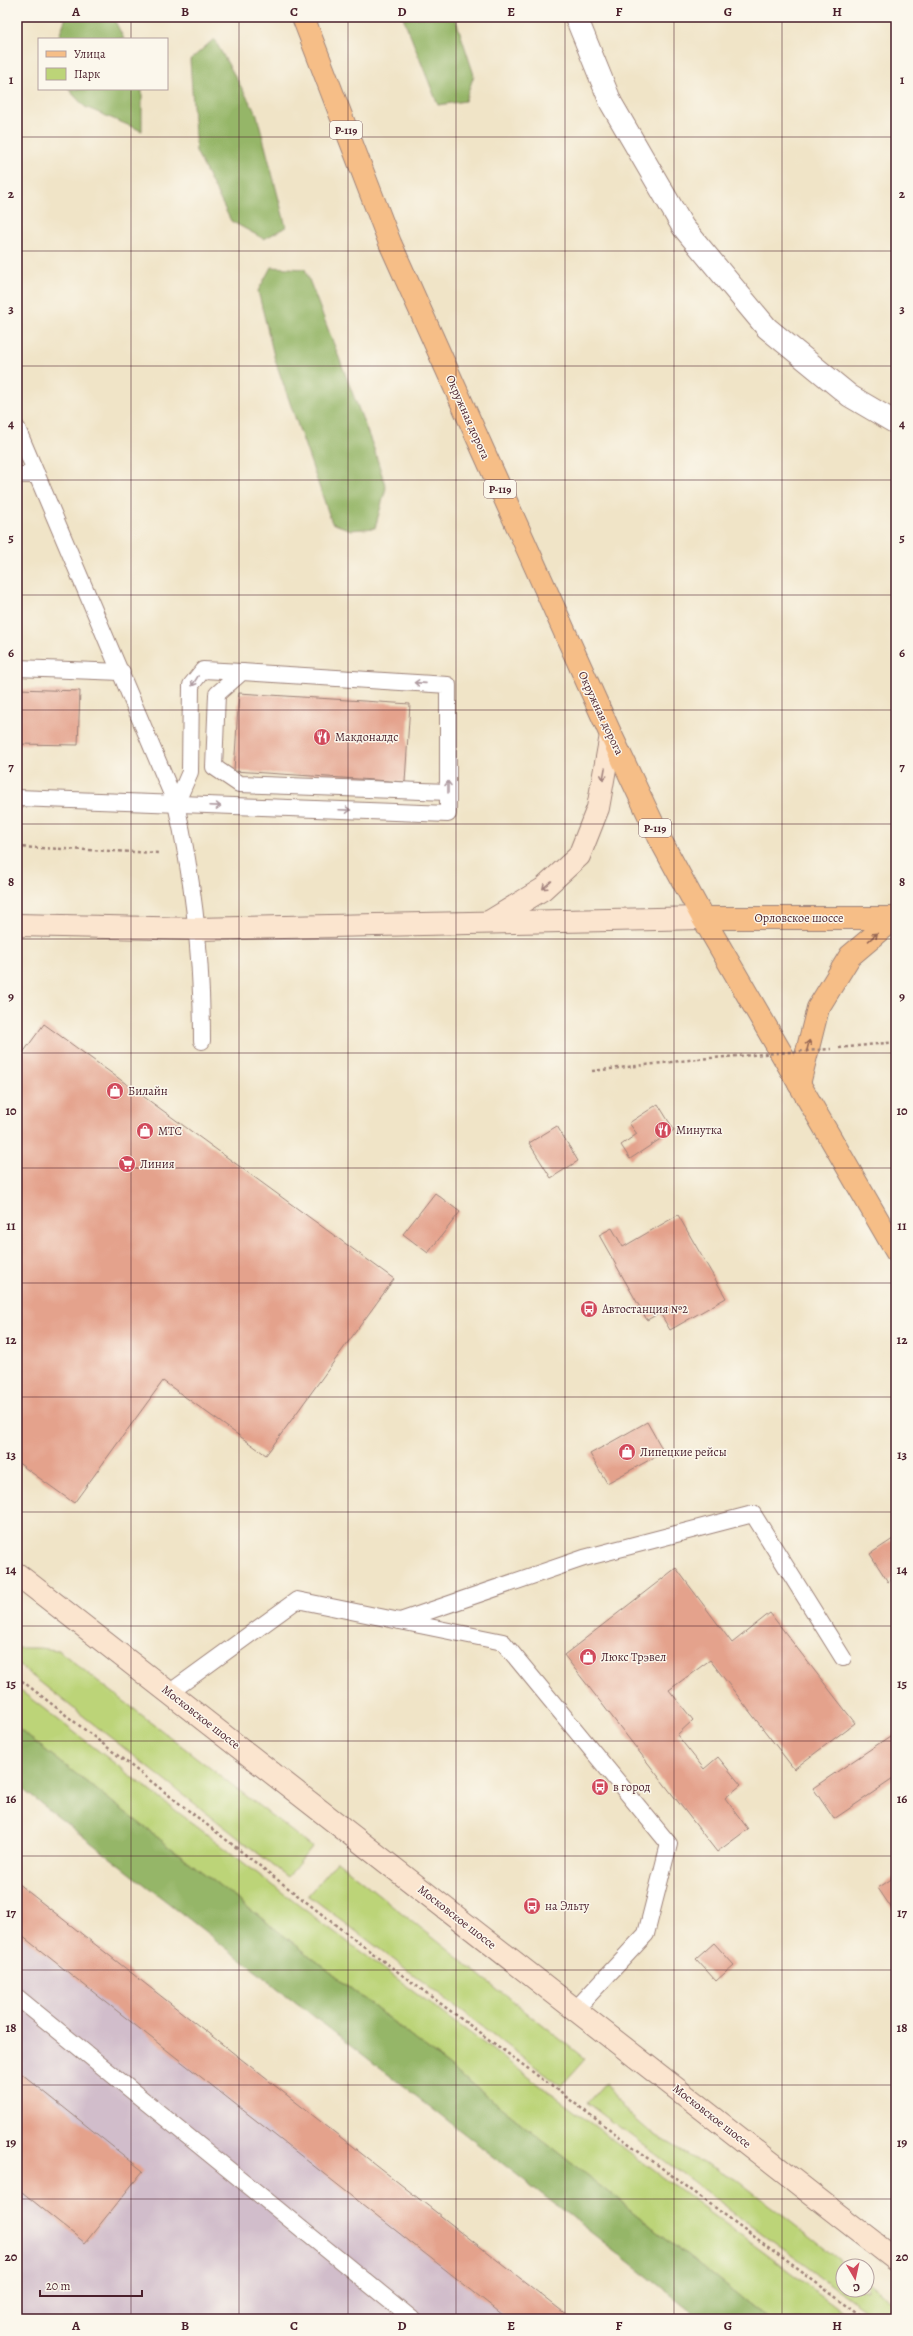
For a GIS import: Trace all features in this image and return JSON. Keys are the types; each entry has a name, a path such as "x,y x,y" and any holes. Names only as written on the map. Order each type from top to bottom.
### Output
{"main road":[{"name":"Окружная дорога","path":"303,17 390,243 611,735 661,842 703,918 896,1251"},
{"name":"Орловское шоссе","path":"703,918 895,918"},
{"path":"799,1084 818,1008 850,956 895,918"}],"street":[{"path":"576,17 611,103 683,227 767,328 850,396 896,424"},
{"path":"488,922 543,889 579,856 598,808 611,735"},
{"path":"17,925 197,929 703,918"},
{"name":"Московское шоссе","path":"17,1574 896,2260"}],"lane":[{"path":"17,428 122,672 176,804 197,929 202,1041"},
{"path":"17,474 37,476"},
{"path":"17,668 122,672"},
{"path":"17,798 176,804 448,814 448,685 203,670 191,685 190,772 176,804"},
{"path":"242,672 217,694 214,767 239,784 448,792"},
{"path":"399,1621 584,1558 753,1514 843,1658"},
{"path":"170,1693 297,1600 503,1642 669,1844 646,1934 575,2010"},
{"path":"17,1997 412,2319"}],"path":[{"path":"17,847 185,854"},
{"path":"592,1071 698,1059 831,1049 896,1042"},
{"path":"17,1677 355,1940 865,2319"}],"shaded area":[{"path":"17,1883 572,2319 17,2319"}],"green space":[{"path":"66,17 113,17 124,38 58,38"},
{"path":"403,17 455,17 474,75 465,101 438,105"},
{"path":"214,39 257,115 286,227 264,239 231,221 196,151 190,60"},
{"path":"69,90 142,90 142,131 85,107"},
{"path":"271,267 305,269 374,449 386,488 375,528 351,530 332,523 275,360 258,291"},
{"path":"17,1648 58,1650 312,1847 288,1877 17,1664"},
{"path":"17,1688 305,1910 853,2319 768,2319 301,1949 17,1728"},
{"path":"17,1728 301,1949 768,2319 702,2319 17,1785"},
{"path":"337,1861 585,2059 561,2086 308,1895"},
{"path":"605,2083 624,2109 650,2132 693,2157 736,2179 837,2258 835,2258 835,2288 587,2103"},
{"path":"875,2288 896,2305 896,2319 877,2319 849,2298 875,2298"}],"building":[{"path":"17,689 80,691 78,745 17,744"},
{"name":"Макдоналдс","path":"239,693 410,704 405,782 234,771"},
{"name":"Линия","path":"44,1024 394,1279 266,1455 163,1381 74,1503 17,1462 17,1061"},
{"path":"658,1104 674,1130 630,1159 621,1145 637,1134 629,1123"},
{"path":"557,1126 578,1161 551,1178 529,1143"},
{"path":"435,1193 460,1212 428,1253 403,1234"},
{"path":"678,1215 726,1298 670,1330 660,1313 647,1320 599,1235 612,1228 623,1247"},
{"path":"647,1422 664,1452 607,1483 590,1454"},
{"path":"896,1537 896,1576 888,1582 870,1554"},
{"path":"676,1568 732,1643 770,1613 855,1723 794,1769 710,1660 669,1690 693,1720 677,1735 704,1769 718,1757 741,1785 725,1798 748,1829 717,1852 564,1655"},
{"path":"896,1732 896,1777 834,1819 813,1788"},
{"path":"896,1876 896,1915 878,1888"},
{"path":"17,1883 572,2319 508,2319 17,1932"},
{"path":"714,1943 734,1965 716,1981 696,1959"},
{"path":"17,2070 143,2171 85,2243 17,2188"}],"place":[{"name":"Макдоналдс","path":"322,737"},
{"name":"Билайн","path":"115,1091"},
{"name":"Минутка","path":"663,1130"},
{"name":"МТС","path":"145,1131"},
{"name":"Линия","path":"127,1164"},
{"name":"Автостанция №2","path":"589,1309"},
{"name":"Липецкие рейсы","path":"627,1452"},
{"name":"Люкс Трэвел","path":"588,1657"},
{"name":"в город","path":"600,1787"},
{"name":"на Эльту","path":"532,1906"}]}
